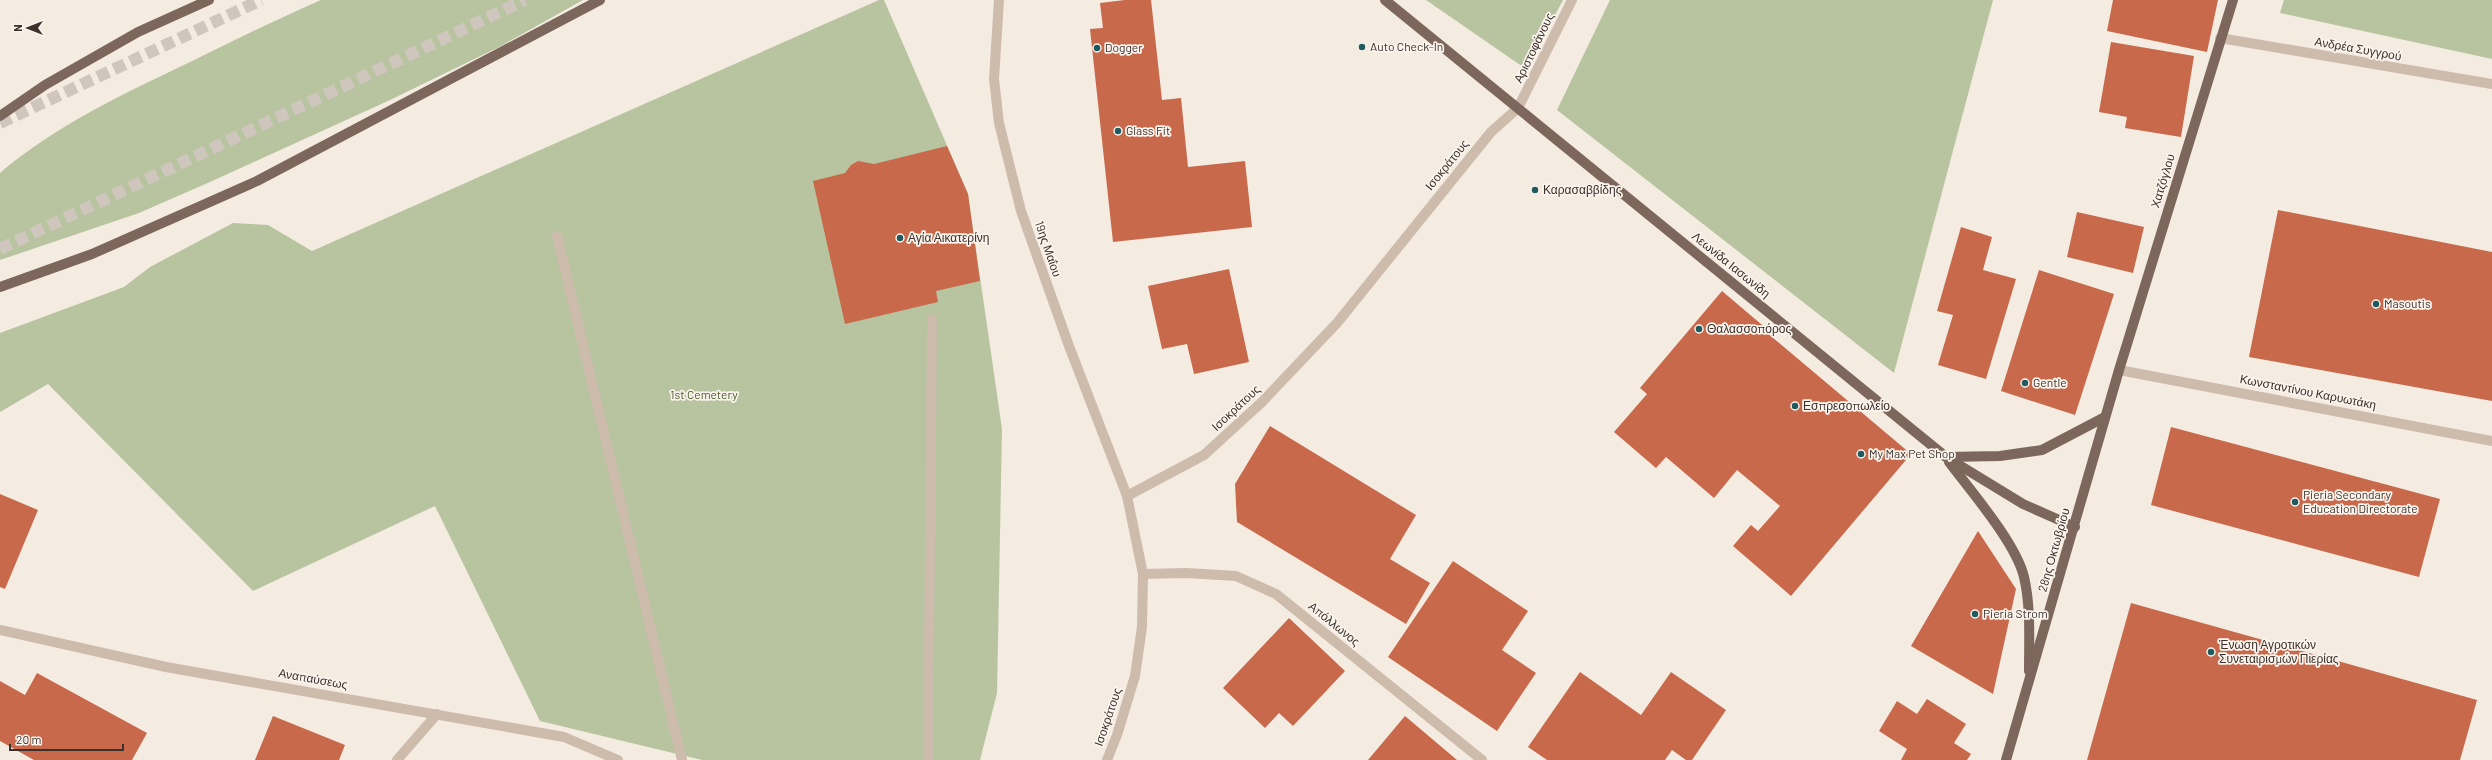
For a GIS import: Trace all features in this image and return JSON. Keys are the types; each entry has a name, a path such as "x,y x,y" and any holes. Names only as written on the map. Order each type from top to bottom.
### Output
{"main road":[{"path":"0,116 45,85 138,32 209,0"},
{"path":"0,288 92,254 257,181 600,0"},
{"name":"Λεωνίδα Ιασωνίδη","path":"1385,0 1946,457 2023,504 2075,527"},
{"name":"Χατζόγλου","path":"2119,370 2220,38 2233,0"},
{"name":"28ης Οκτωβρίου","path":"2006,760 2075,527 2119,370"},
{"path":"1946,457 2000,456 2042,450 2106,417"},
{"path":"1946,457 2005,538 2023,575 2029,614 2029,684"}],"street":[{"name":"19ης Μαΐου","path":"999,0 994,79 998,116 1021,211 1064,332 1127,496"},
{"name":"Αριστοφάνους","path":"1518,108 1572,0"},
{"name":"Ανδρέα Συγγρού","path":"2220,38 2492,84"},
{"name":"Ισοκράτους","path":"1107,760 1117,735 1135,676 1142,627 1143,574 1127,496 1204,455 1262,402 1337,322 1491,132 1518,108"},
{"path":"557,236 682,760"},
{"path":"928,760 932,319"},
{"name":"Κωνσταντίνου Καρυωτάκη","path":"2119,370 2492,441"},
{"name":"Απόλλωνος","path":"1143,574 1186,573 1236,576 1276,594 1482,760"},
{"name":"Αναπαύσεως","path":"0,630 166,667 564,737 618,760"},
{"path":"397,760 437,714"}],"green space":[{"path":"321,0 583,0 499,47 390,100 210,182 139,213 0,260 0,173 43,140 89,112 236,39"},
{"name":"1st Cemetery","path":"879,0 884,0 968,194 1002,429 997,693 980,760 702,760 540,721 435,506 253,591 48,384 0,412 0,333 124,287 150,267 233,223 268,225 312,251"},
{"path":"1426,0 1563,0 1526,69"},
{"path":"1610,0 1993,0 1894,373 1557,110"},
{"path":"2284,0 2492,0 2492,59 2280,13"}],"building":[{"path":"1125,0 1151,0 1162,100 1181,98 1188,167 1245,161 1252,227 1113,242 1090,29 1103,28 1100,3"},
{"path":"2113,0 2218,0 2207,52 2107,31"},
{"path":"2111,42 2194,56 2181,137 2125,128 2127,117 2099,112"},
{"name":"Αγία Αικατερίνη","path":"947,146 968,194 980,281 936,291 938,302 845,324 813,181 845,173 851,165 858,161 874,164"},
{"name":"Masoutis","path":"2278,210 2492,252 2492,401 2249,357"},
{"path":"2077,212 2144,227 2133,273 2067,257"},
{"path":"1961,227 1992,237 1983,270 2016,279 1986,379 1938,365 1953,315 1937,311"},
{"path":"1229,269 1249,362 1194,374 1187,344 1162,349 1148,286"},
{"path":"2039,270 2114,294 2075,415 2001,391"},
{"path":"1722,291 1768,330 1766,332 1911,454 1791,596 1733,546 1751,525 1758,531 1780,506 1737,470 1714,498 1666,457 1656,468 1614,432 1647,394 1640,388"},
{"path":"1270,426 1416,515 1390,559 1430,583 1406,624 1237,522 1235,484"},
{"name":"Pieria Secondary Education Directorate","path":"2171,427 2440,499 2419,577 2151,505"},
{"path":"0,494 38,510 5,589 0,587"},
{"path":"1978,531 2016,589 1993,694 1911,646"},
{"path":"1453,561 1528,611 1502,650 1536,673 1497,731 1388,657"},
{"name":"Ένωση Αγροτικών Συνεταιρισμών Πιερίας","path":"2131,603 2477,700 2460,760 2087,760"},
{"path":"1289,618 1345,671 1293,726 1279,713 1265,728 1223,688"},
{"path":"1580,672 1641,715 1671,672 1726,710 1692,760 1686,760 1672,750 1665,760 1547,760 1528,747"},
{"path":"37,673 147,733 132,760 34,760 0,741 0,681 25,695"},
{"path":"1927,699 1966,724 1954,743 1971,754 1967,760 1901,760 1907,749 1879,731 1897,701 1917,714"},
{"path":"273,716 345,745 339,760 255,760"},
{"path":"1405,716 1457,760 1368,760"}],"tunnel":[{"path":"0,123 261,0"},
{"path":"0,249 525,0"}],"place":[{"name":"Auto Check-In","path":"1362,47"},
{"name":"Dogger","path":"1097,48"},
{"name":"Glass Fit","path":"1118,131"},
{"name":"Καρασαββίδης","path":"1535,190"},
{"name":"Αγία Αικατερίνη","path":"900,238"},
{"name":"Masoutis","path":"2376,304"},
{"name":"Θαλασσοπόρος","path":"1699,329"},
{"name":"Gentle","path":"2025,383"},
{"name":"Εσπρεσοπωλείο","path":"1795,406"},
{"name":"My Max Pet Shop","path":"1861,454"},
{"name":"Pieria Secondary Education Directorate","path":"2295,502"},
{"name":"Pieria Strom","path":"1975,614"},
{"name":"Ένωση Αγροτικών Συνεταιρισμών Πιερίας","path":"2211,652"}]}
